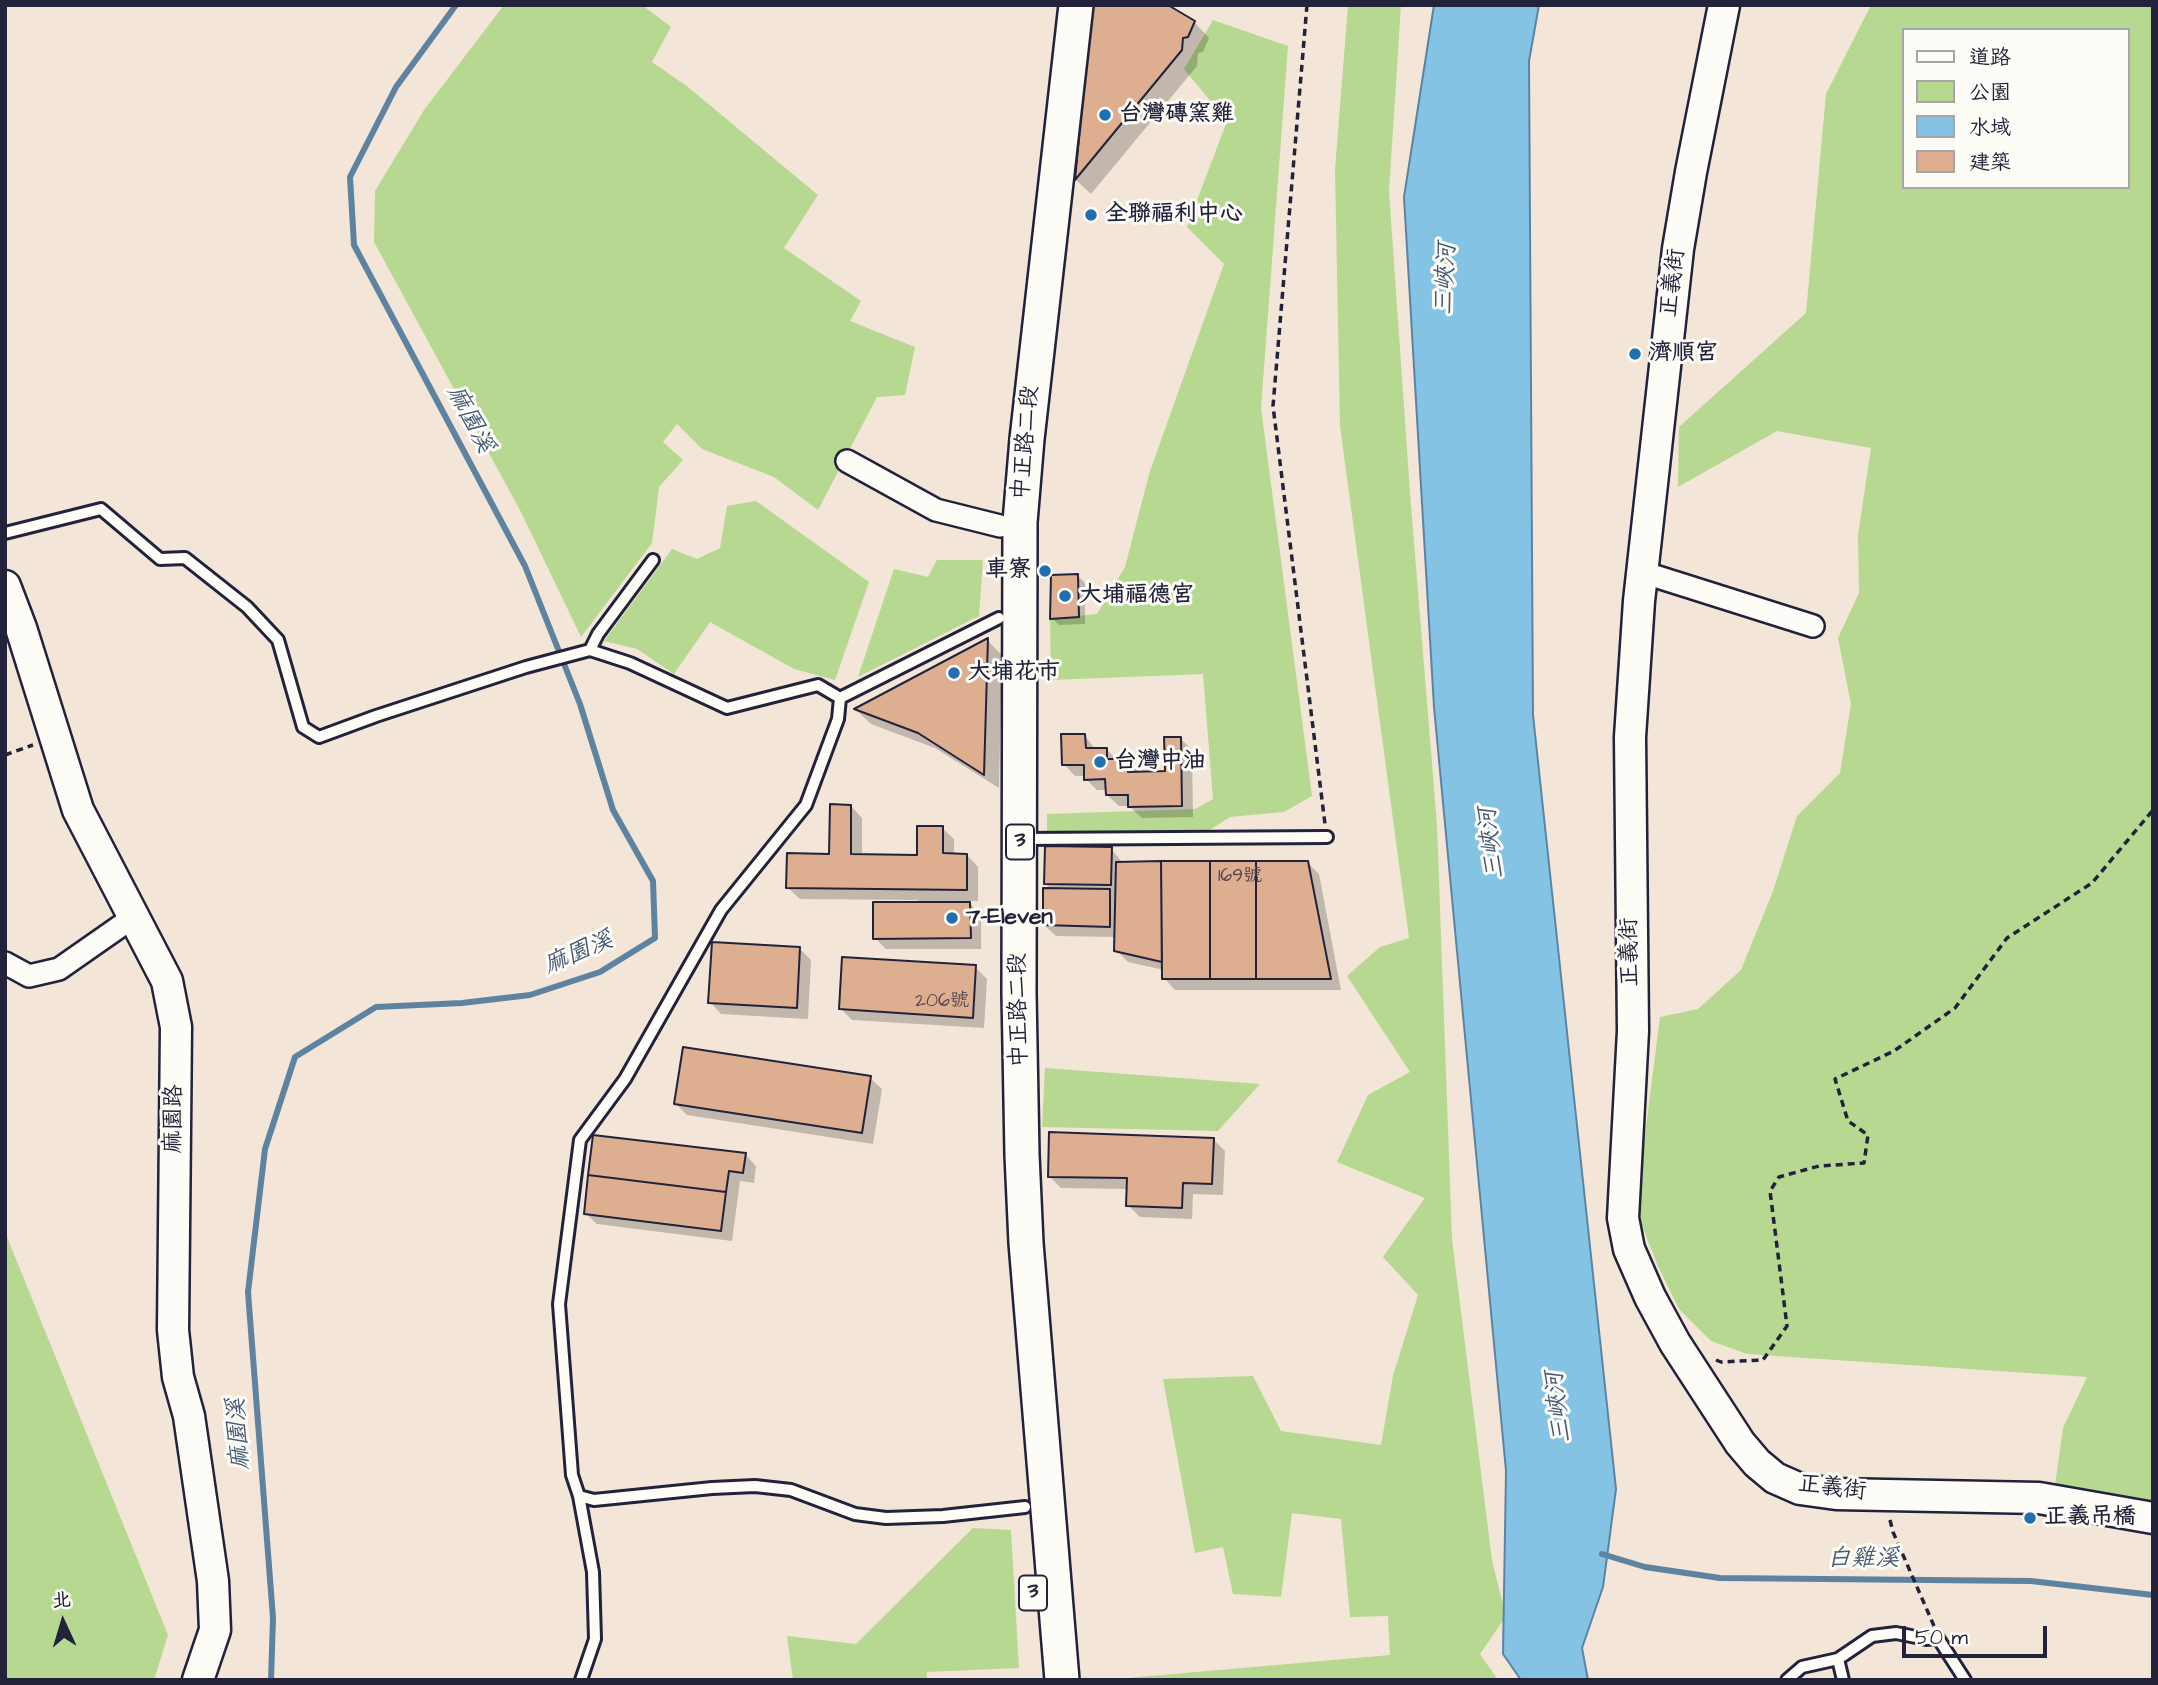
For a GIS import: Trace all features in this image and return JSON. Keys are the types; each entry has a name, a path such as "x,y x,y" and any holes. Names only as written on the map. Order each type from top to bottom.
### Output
{"main road":[{"name":"中正路二段","path":"1040,1680 1025,1507 1001,1153 999,618 1000,526 1007,413 1055,5"},
{"name":"中正路二段","path":"1062,1680 1026,1243 1019,993 1020,522 1028,425 1076,5"}],"street":[{"name":"正義街","path":"1724,5 1678,248 1642,572 1630,737 1633,1031 1623,1218 1629,1249 1675,1343 1748,1453 1775,1478 1800,1489 1836,1494 2039,1498 2153,1518"},
{"path":"847,461 936,510 1000,526"},
{"path":"1642,572 1813,626"},
{"name":"麻園路","path":"5,586 21,628 78,810 167,981 176,1027 173,1330 178,1377 189,1416 213,1581 215,1630 198,1680"},
{"path":"5,963 29,976 59,969 132,918"}],"lane":[{"path":"5,533 101,509 160,559 185,558 247,607 278,640 303,727 319,737 526,667 590,650 630,663 727,708 818,685 841,698"},
{"path":"590,650 598,634 653,561"},
{"path":"841,698 999,618"},
{"path":"581,1680 595,1639 593,1572 579,1496 572,1475 559,1304 580,1140 625,1079 721,910 806,804 838,719 841,698"},
{"path":"1020,839 1327,837"},
{"path":"579,1496 594,1500 755,1486 791,1490 855,1514 886,1518 943,1516 1025,1507"},
{"path":"1787,1680 1802,1667 1838,1659 1862,1641 1883,1633 1938,1638 1965,1680"},
{"path":"1838,1659 1843,1680"}],"path":[{"path":"1307,5 1273,406 1327,837"},
{"path":"5,755 55,737"},
{"path":"1675,1343 1721,1362 1763,1360 1787,1326 1770,1191 1779,1177 1819,1166 1864,1163 1868,1135 1847,1121 1835,1079 1894,1051 1955,1008 2007,938 2092,883 2153,810"},
{"path":"1893,1532 1936,1628"}],"green space":[{"path":"504,5 642,5 671,27 652,62 688,87 818,195 784,248 861,301 850,321 915,347 905,395 877,397 818,510 774,477 702,449 677,424 663,442 683,460 659,487 652,543 581,637 521,512 374,242 375,191 424,110"},
{"path":"1348,5 1401,5 1389,191 1437,825 1452,1239 1492,1561 1506,1616 1480,1654 1498,1680 1105,1680 1390,1655 1388,1616 1350,1617 1341,1519 1292,1513 1281,1597 1233,1594 1223,1547 1195,1553 1163,1379 1253,1376 1281,1431 1381,1445 1393,1376 1418,1295 1383,1257 1425,1198 1337,1162 1368,1095 1410,1072 1347,976 1380,947 1409,938 1340,426 1335,169"},
{"path":"1871,5 2153,5 2153,1505 2055,1485 2063,1428 2087,1377 1747,1354 1711,1341 1679,1309 1641,1223 1639,1182 1660,1017 1698,1009 1741,970 1773,891 1797,816 1840,773 1851,704 1838,638 1859,593 1858,535 1871,448 1777,431 1678,487 1679,427 1806,313 1826,94"},
{"path":"1213,20 1288,46 1261,408 1312,796 1284,812 1230,817 1208,831 1047,831 1047,814 1195,809 1213,799 1203,674 1051,680 1050,619 1097,614 1125,567 1150,471 1224,264 1187,227 1227,121 1184,69"},
{"path":"756,501 869,582 835,680 794,669 710,622 674,674 637,649 604,641 672,549 697,559 720,548 727,506"},
{"path":"937,560 983,560 979,616 858,677 894,569 928,577"},
{"path":"1045,1068 1260,1084 1218,1131 1042,1127"},
{"path":"5,1232 168,1635 154,1680 5,1680"},
{"path":"973,1528 1011,1530 1019,1668 927,1672 927,1680 793,1680 787,1636 856,1644"}],"water":[{"name":"三峽河","path":"1434,5 1539,5 1529,61 1533,715 1616,1489 1603,1587 1582,1648 1588,1680 1521,1680 1503,1654 1506,1471 1434,707 1404,197"}],"building":[{"name":"台灣磚窯雞","path":"1168,5 1195,21 1188,37 1183,38 1182,50 1075,180 1091,7"},
{"name":"大埔福德宮","path":"1078,574 1079,617 1050,619 1051,575"},
{"name":"大埔花市","path":"988,638 984,775 918,733 854,709"},
{"path":"1061,734 1085,734 1086,748 1107,748 1107,759 1128,759 1128,772 1165,771 1164,737 1181,737 1182,806 1128,807 1128,795 1106,795 1105,779 1084,780 1084,765 1062,765"},
{"path":"830,804 851,805 851,854 917,855 917,826 943,826 943,853 967,854 967,890 786,888 787,853 829,854"},
{"path":"1045,846 1112,847 1111,885 1044,884"},
{"path":"1161,861 1162,962 1114,951 1116,862"},
{"path":"1161,861 1210,861 1210,979 1162,979"},
{"path":"1210,861 1256,861 1256,979 1210,979"},
{"path":"1256,861 1308,861 1331,979 1256,979"},
{"path":"1043,888 1110,889 1110,927 1043,925"},
{"path":"873,902 970,902 971,938 873,939"},
{"path":"712,942 800,947 797,1008 708,1003"},
{"path":"842,957 976,965 973,1018 839,1009"},
{"path":"683,1047 871,1076 862,1133 674,1104"},
{"path":"1049,1132 1214,1138 1212,1184 1183,1183 1182,1208 1126,1206 1127,1178 1048,1177"},
{"path":"593,1135 746,1153 743,1173 729,1171 726,1192 588,1175"},
{"path":"588,1175 726,1192 721,1231 584,1214"}],"waterway":[{"name":"麻園溪","path":"271,1680 273,1618 248,1292 265,1149 295,1057 376,1007 462,1003 530,995 600,972 655,938 653,881 613,810 580,704 525,566 354,245 350,177 396,87 456,5"},
{"name":"白雞溪","path":"1602,1554 1645,1567 1720,1578 2031,1581 2153,1595"}],"place":[{"name":"台灣磚窯雞","path":"1105,115"},
{"name":"全聯福利中心","path":"1091,215"},
{"name":"濟順宮","path":"1635,354"},
{"name":"車寮","path":"1045,571"},
{"name":"大埔福德宮","path":"1065,596"},
{"name":"大埔花市","path":"954,673"},
{"name":"台灣中油","path":"1100,762"},
{"name":"7-Eleven","path":"952,918"},
{"name":"正義吊橋","path":"2030,1518"}]}
